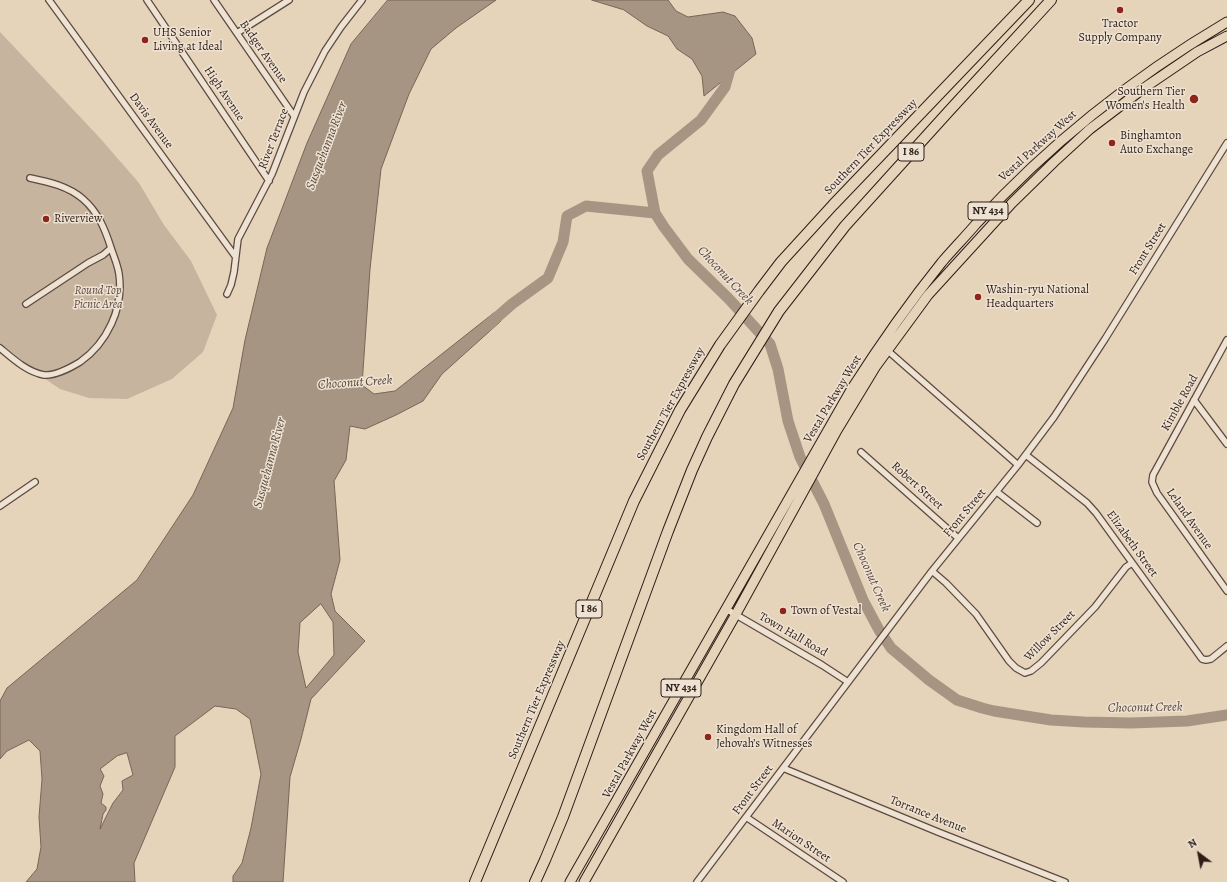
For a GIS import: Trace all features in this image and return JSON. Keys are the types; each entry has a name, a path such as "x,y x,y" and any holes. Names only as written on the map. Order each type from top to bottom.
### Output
{"highway":[{"name":"Southern Tier Expressway","path":"476,882 634,501 680,410 720,345 782,262 833,205 1029,0"},
{"name":"I 86","path":"535,882 546,860 563,817 668,531 692,470 730,390 779,311 845,226 948,110 1051,0"}],"main road":[{"name":"Vestal Parkway West","path":"570,882 855,383 906,307 943,261 1002,196 1046,153 1093,113 1156,66 1227,22"},
{"name":"Vestal Parkway West","path":"584,882 736,614 815,468 887,350 928,295 1012,203 1090,129 1144,88 1198,52 1226,37"}],"street":[{"name":"Davis Avenue","path":"49,0 235,256"},
{"name":"High Avenue","path":"147,0 268,181"},
{"name":"Badger Avenue","path":"214,0 294,116"},
{"path":"237,33 289,0"},
{"name":"River Terrace","path":"227,294 231,285 238,239 272,174 304,92 325,51 362,0"},
{"name":"Front Street","path":"697,882 932,571 997,492 1054,417 1105,339 1227,143"},
{"path":"0,348 23,366 35,372 45,375 57,373 74,366 93,352 104,338 113,320 117,306 120,284 117,267 101,220 82,198 69,190 56,184 30,178"},
{"path":"26,304 88,263 103,255 111,248"},
{"name":"Kimble Road","path":"1152,477 1227,340"},
{"path":"887,350 1018,465"},
{"path":"1194,400 1227,444"},
{"name":"Robert Street","path":"861,452 958,538"},
{"name":"Elizabeth Street","path":"1026,454 1096,512 1202,659 1211,659 1227,646"},
{"name":"Leland Avenue","path":"1152,477 1152,482 1156,492 1227,591"},
{"path":"0,506 35,482"},
{"path":"997,492 1037,523"},
{"name":"Willow Street","path":"932,571 946,583 976,614 1009,661 1016,668 1025,673 1031,671 1041,663 1095,607 1126,567 1132,563"},
{"name":"Town Hall Road","path":"726,609 822,665 848,682"},
{"name":"Torrance Avenue","path":"783,768 938,832 1065,882"},
{"name":"Marion Street","path":"746,817 843,882"},
{"path":"701,876 705,882"}],"green space":[{"name":"Round Top Picnic Area","path":"0,32 99,137 139,183 164,225 191,261 217,315 203,352 172,379 127,399 89,398 60,389 0,348"}],"water":[{"name":"Susquehanna River","path":"388,0 496,0 456,28 431,49 409,94 381,169 370,269 362,385 374,394 395,391 495,312 501,321 442,374 423,401 365,429 350,426 346,460 334,481 340,560 331,594 335,611 365,641 311,699 290,777 283,882 233,882 233,876 242,863 251,828 261,774 250,719 236,709 215,706 175,736 175,767 134,863 135,882 26,882 37,869 41,847 39,817 42,779 40,751 29,740 7,751 0,759 0,701 7,688 137,580 193,495 233,408 245,340 267,248 307,143 351,44","holes":["321,604 333,622 334,655 306,688 298,652 300,623","127,753 133,775 122,781 123,790 113,803 100,829 103,814 106,810 106,807 101,803 103,794 100,786 104,776 100,769 117,756"]},
{"path":"592,0 668,0 676,11 688,17 723,12 735,16 752,38 756,54 704,96 702,76 692,59 677,49 668,36 647,26 624,10"}],"waterway":[{"name":"Choconut Creek","path":"655,213 647,171 658,155 701,120 725,87 731,66 728,64"},
{"name":"Choconut Creek","path":"487,326 512,304 548,278 563,242 567,216 586,206 655,213 688,259 729,299 770,344 778,369 788,421 800,457 824,504 863,600 879,630 891,648 929,680 957,700 994,711 1051,720 1131,723 1187,721 1227,715"}],"place":[{"name":"Tractor Supply Company","path":"1120,10"},
{"name":"UHS Senior Living at Ideal","path":"145,40"},
{"name":"Southern Tier Women's Health","path":"1194,99"},
{"name":"Binghamton Auto Exchange","path":"1112,143"},
{"name":"Riverview","path":"46,219"},
{"name":"Washin-ryu National Headquarters","path":"978,297"},
{"name":"Town of Vestal","path":"783,611"},
{"name":"Kingdom Hall of Jehovah’s Witnesses","path":"708,737"}]}
